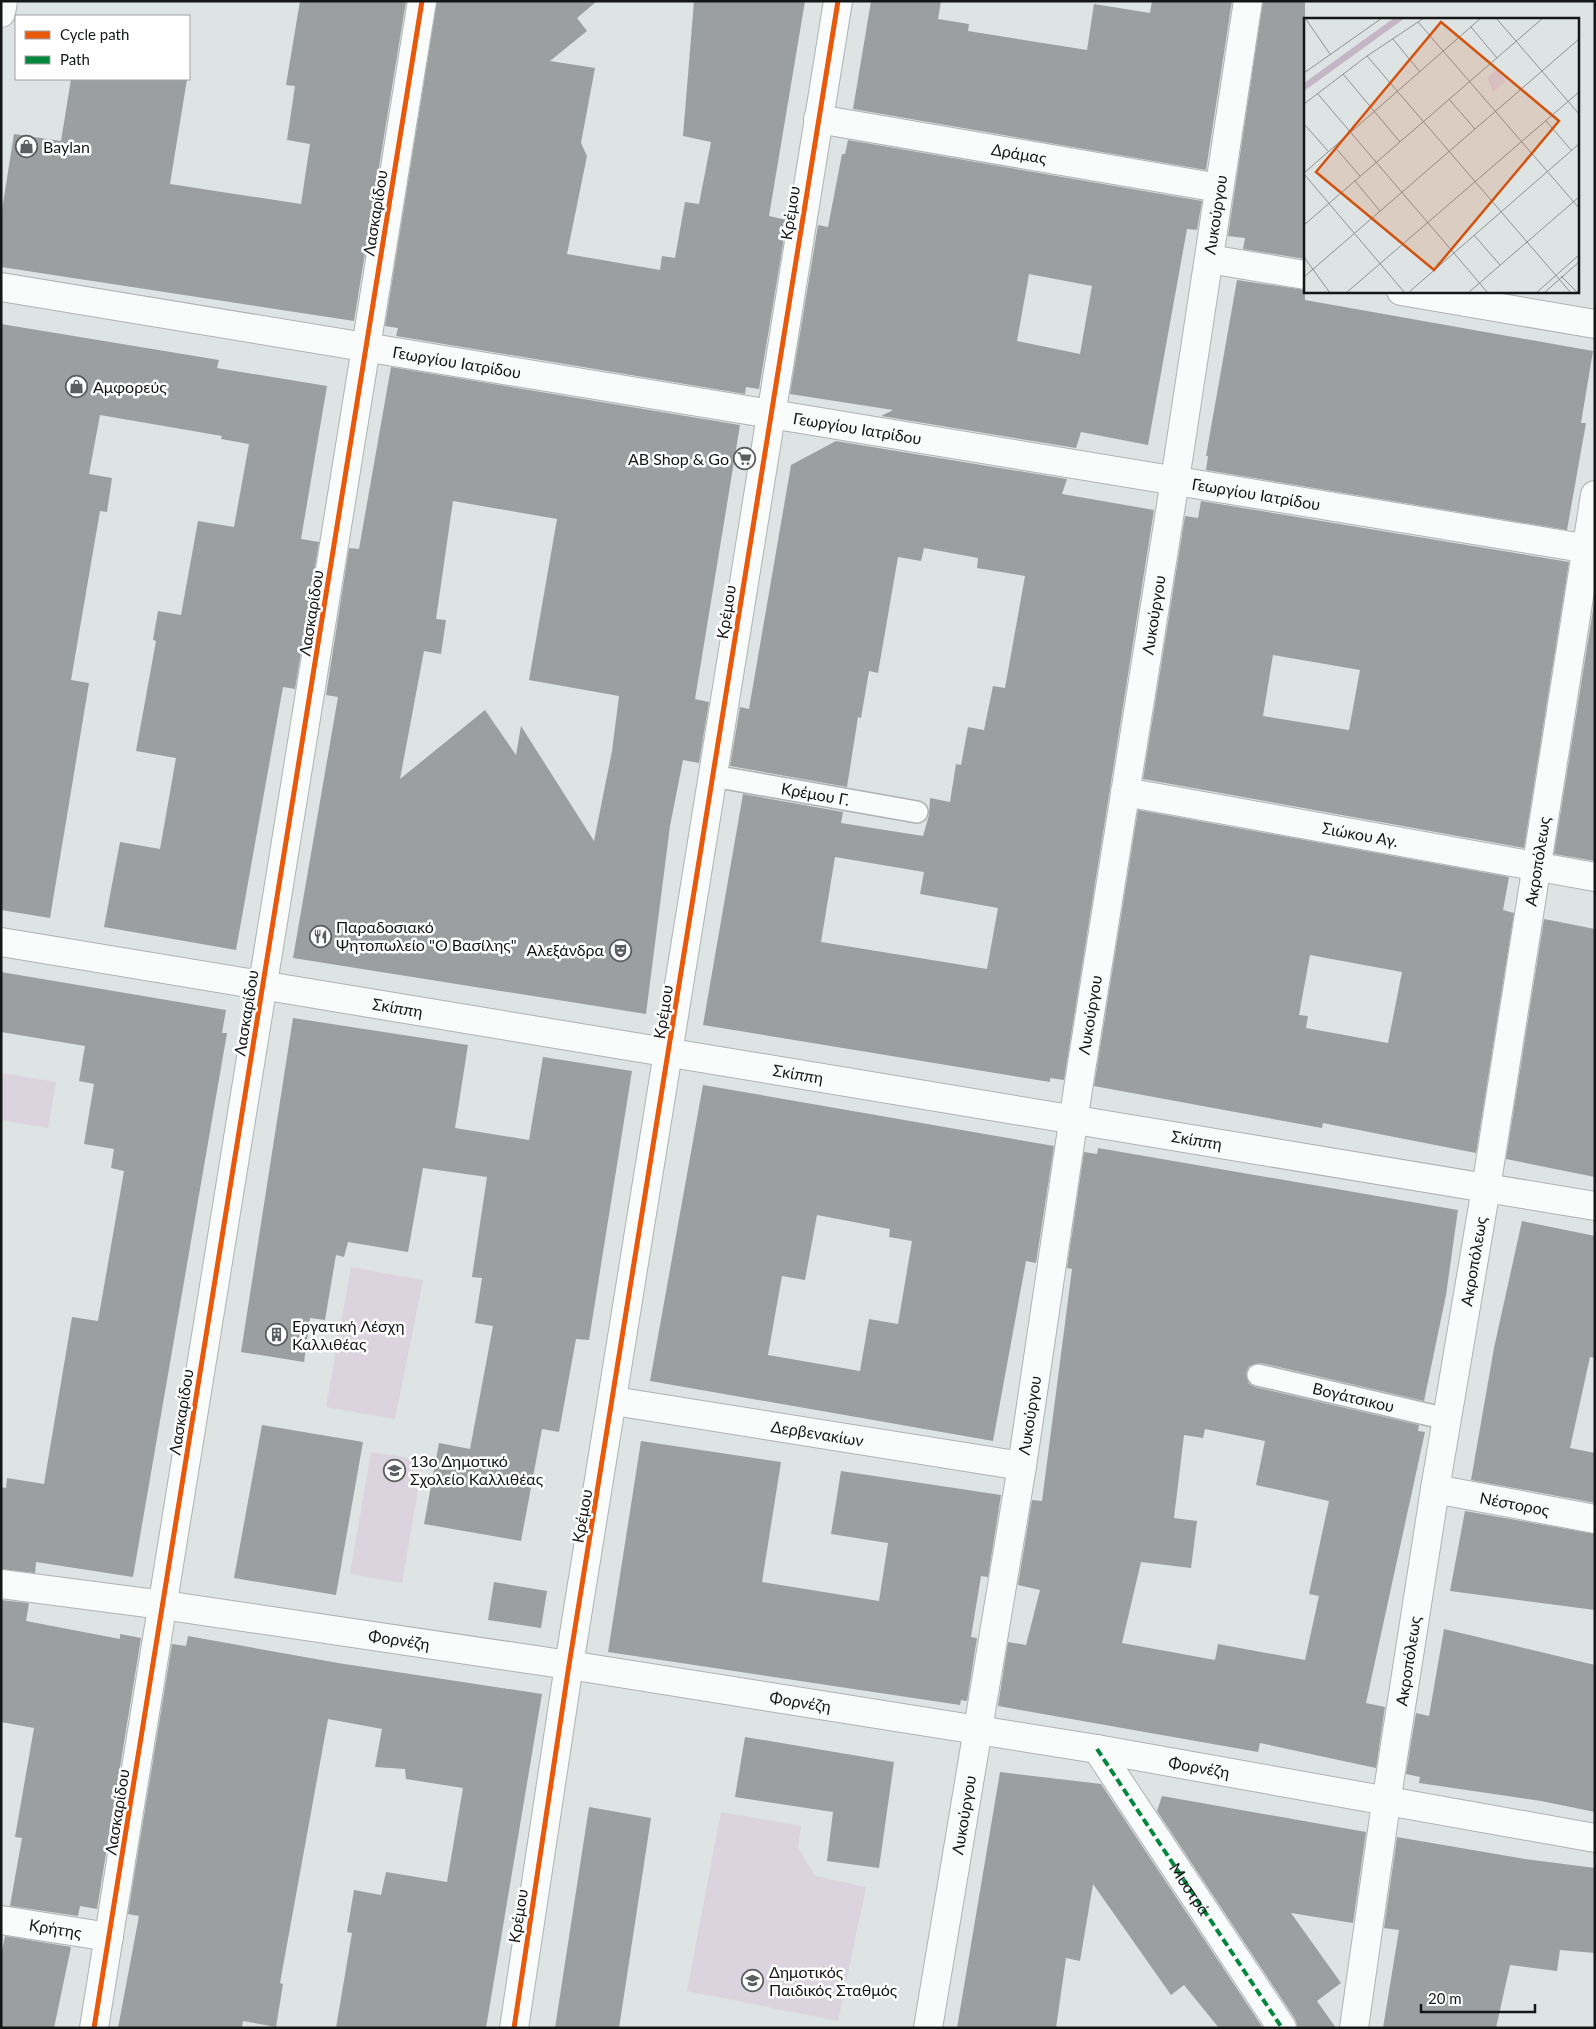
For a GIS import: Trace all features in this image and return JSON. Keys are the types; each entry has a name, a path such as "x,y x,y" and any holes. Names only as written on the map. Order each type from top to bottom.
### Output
{"street":[{"path":"1,13 3,1"},
{"name":"Λασκαρίδου","path":"94,2028 422,1"},
{"name":"Κρέμου","path":"514,2028 569,1665 614,1401 712,776 838,1"},
{"name":"Λυκούργου","path":"928,2028 976,1730 1022,1466 1073,1120 1175,480 1248,1"},
{"name":"Δράμας","path":"818,118 1220,188"},
{"path":"1209,259 1304,275"},
{"name":"Γεωργίου Ιατρίδου","path":"1,287 1591,550"},
{"path":"1407,292 1595,324"},
{"name":"Ακροπόλεως","path":"1354,2028 1386,1802 1435,1489 1591,550 1595,496"},
{"name":"Σιώκου Αγ.","path":"1125,792 1595,877"},
{"name":"Σκίππη","path":"1,942 1595,1206"},
{"name":"Δερβενακίων","path":"614,1401 1022,1466"},
{"name":"Νέστορος","path":"1435,1489 1595,1518"},
{"name":"Φορνέζη","path":"1,1584 163,1605 569,1665 1097,1749 1595,1838"},
{"name":"Μυστρά","path":"1097,1749 1282,2028"},
{"name":"Κρήτης","path":"1,1920 109,1937"}],"lane":[{"name":"Κρέμου Γ.","path":"712,776 917,812"},
{"name":"Βογάτσικου","path":"1258,1375 1447,1419"}],"shaded area":[{"path":"1,1073 56,1082 48,1128 1,1120"},
{"path":"351,1267 423,1280 395,1419 326,1407"},
{"path":"371,1452 423,1460 402,1583 350,1574"},
{"path":"721,1812 801,1826 798,1847 815,1876 866,1887 838,2021 687,1991"}],"building":[{"path":"300,1 406,1 354,321 1,267 1,216 14,134 61,141 71,80 187,80 170,184 301,204 310,144 287,140 295,86 286,85"},
{"path":"437,1 597,1 577,18 587,31 550,61 595,68 581,143 587,156 567,254 660,270 662,256 675,258 685,202 699,204 711,142 683,136 694,1 805,1 769,216 787,220 759,389 746,387 745,394 396,336 398,328 385,326"},
{"path":"871,1 941,1 938,19 969,24 968,31 1087,50 1094,4 1150,13 1152,1 1232,1 1206,170 853,109"},
{"path":"1263,1 1305,1 1304,259 1243,249 1245,238 1228,236"},
{"path":"848,140 1202,201 1197,230 1187,229 1148,445 1081,432 1076,448 881,416 893,410 790,394 818,225 828,227 842,154 845,154","holes":["1029,274 1092,286 1080,354 1017,341"]},
{"path":"1237,280 1304,290 1305,300 1593,351 1581,423 1586,423 1567,530 1206,470 1208,456 1206,456"},
{"path":"1,324 219,360 217,368 327,386 301,539 319,542 295,689 283,687 236,950 104,927 120,842 160,849 176,758 136,751 156,641 153,640 158,611 181,615 198,521 234,527 249,444 221,439 222,436 100,415 89,474 112,478 107,512 100,511 71,680 89,683 50,918 1,910"},
{"path":"391,367 740,425 695,699 709,702 699,763 683,760 670,826 646,1014 293,958 338,697 326,695 349,548 359,549","holes":["453,501 557,519 529,680 619,696 612,751 594,841 521,726 516,755 485,710 400,779 424,651 441,654 446,620 436,619"]},
{"path":"836,441 1067,479 1062,494 1154,510 1064,1080 1050,1078 1050,1082 703,1025 743,794 843,812 841,823 923,836 929,815 930,798 950,802 956,764 961,765 968,727 984,730 993,686 1005,688 1025,576 977,568 978,558 924,548 921,561 898,557 878,673 869,671 861,718 858,717 847,787 730,766 740,707 749,709 791,465","holes":["835,857 924,872 920,894 998,908 987,969 821,942"]},
{"path":"1201,501 1569,562 1524,848 1143,779 1185,516 1198,518","holes":["1273,655 1360,670 1349,730 1263,716"]},
{"path":"1595,597 1595,861 1554,854"},
{"path":"1138,810 1509,877 1503,910 1514,913 1476,1153 1323,1123 1322,1128 1094,1086","holes":["1310,955 1402,972 1388,1043 1306,1028 1308,1016 1299,1015"]},
{"path":"1544,919 1595,929 1595,1177 1506,1159"},
{"path":"1,972 226,1010 222,1033 227,1033 133,1577 36,1562 35,1573 1,1569 1,1487 6,1488 7,1478 44,1484 72,1317 98,1321 124,1171 111,1168 114,1149 84,1144 94,1084 79,1081 85,1046 1,1032"},
{"path":"293,1018 468,1045 455,1128 529,1140 543,1057 632,1071 589,1340 576,1339 559,1432 542,1429 521,1541 424,1524 439,1443 470,1449 493,1326 475,1323 482,1278 472,1277 487,1177 423,1168 408,1252 348,1242 344,1257 336,1255 325,1320 310,1318 304,1362 241,1352"},
{"path":"703,1085 1054,1146 1036,1263 1026,1261 993,1441 650,1381","holes":["817,1215 890,1229 889,1237 912,1241 898,1324 869,1319 860,1371 768,1355 782,1276 805,1280"]},
{"path":"1098,1148 1458,1210 1446,1295 1424,1401 1261,1363 1249,1366 1246,1373 1249,1384 1255,1387 1419,1425 1418,1431 1425,1432 1366,1703 1385,1707 1376,1768 1260,1743 1258,1752 998,1706 1008,1642 1026,1645 1040,1590 1018,1585 1032,1500 1042,1501 1072,1269 1067,1268 1084,1152 1097,1154","holes":["1205,1429 1265,1441 1256,1485 1329,1501 1309,1594 1319,1596 1305,1660 1218,1644 1215,1660 1122,1643 1141,1562 1191,1568 1197,1521 1174,1518 1184,1435 1203,1438"]},
{"path":"1522,1221 1595,1236 1595,1358 1590,1357 1570,1448 1595,1453 1595,1503 1471,1480 1494,1348"},
{"path":"262,1425 363,1442 336,1595 234,1578"},
{"path":"641,1441 781,1462 762,1582 879,1601 888,1543 831,1534 841,1471 1001,1495 988,1577 981,1576 971,1637 977,1638 967,1701 961,1700 960,1705 608,1652"},
{"path":"1465,1511 1595,1534 1595,1610 1450,1591"},
{"path":"494,1582 547,1591 541,1628 488,1620"},
{"path":"1,1600 29,1603 26,1621 120,1639 120,1634 141,1638 97,1909 80,1906 78,1916 10,1906 22,1838 15,1837 34,1728 1,1722"},
{"path":"1444,1629 1595,1665 1595,1812 1541,1801 1419,1783 1420,1777 1406,1774 1416,1713 1429,1716"},
{"path":"188,1636 338,1663 542,1694 486,2028 336,2028 352,1933 347,1932 354,1890 381,1895 386,1872 447,1882 463,1788 406,1779 405,1769 375,1767 382,1729 328,1719 280,1983 283,1984 276,2027 243,2021 242,2028 118,2028 139,1916 128,1914 172,1644 186,1646"},
{"path":"745,1737 894,1762 879,1868 827,1861 833,1812 735,1797"},
{"path":"1000,1772 1101,1784 1263,2028 1219,2028 1184,1985 1171,1995 1093,1884 1080,1961 1066,1958 1056,2028 957,2028"},
{"path":"1162,1796 1366,1832 1353,1923 1291,1913 1341,1983 1317,2001 1336,2028 1298,2028 1295,2019 1157,1811"},
{"path":"589,1807 651,1818 619,2028 555,2028"},
{"path":"1397,1837 1525,1859 1595,1868 1595,1953 1560,1950 1557,1971 1510,1965 1496,2028 1383,2028 1399,1930 1384,1928"},
{"path":"5,1936 71,1947 54,2028 1,2028 1,1956"}],"marked path":[{"path":"1097,1749 1282,2028"}],"cycle path":[{"path":"94,2028 422,1"},
{"path":"514,2028 569,1665 838,1"}],"place":[{"name":"Baylan","path":"27,147"},
{"name":"Αμφορεύς","path":"77,387"},
{"name":"AB Shop & Go","path":"745,459"},
{"name":"Παραδοσιακό Ψητοπωλείο \"Ο Βασίλης\"","path":"320,936"},
{"name":"Αλεξάνδρα","path":"620,950"},
{"name":"Εργατική Λέσχη Καλλιθέας","path":"276,1335"},
{"name":"13ο Δημοτικό Σχολείο Καλλιθέας","path":"394,1470"},
{"name":"Δημοτικός Παιδικός Σταθμός","path":"753,1981"}]}
